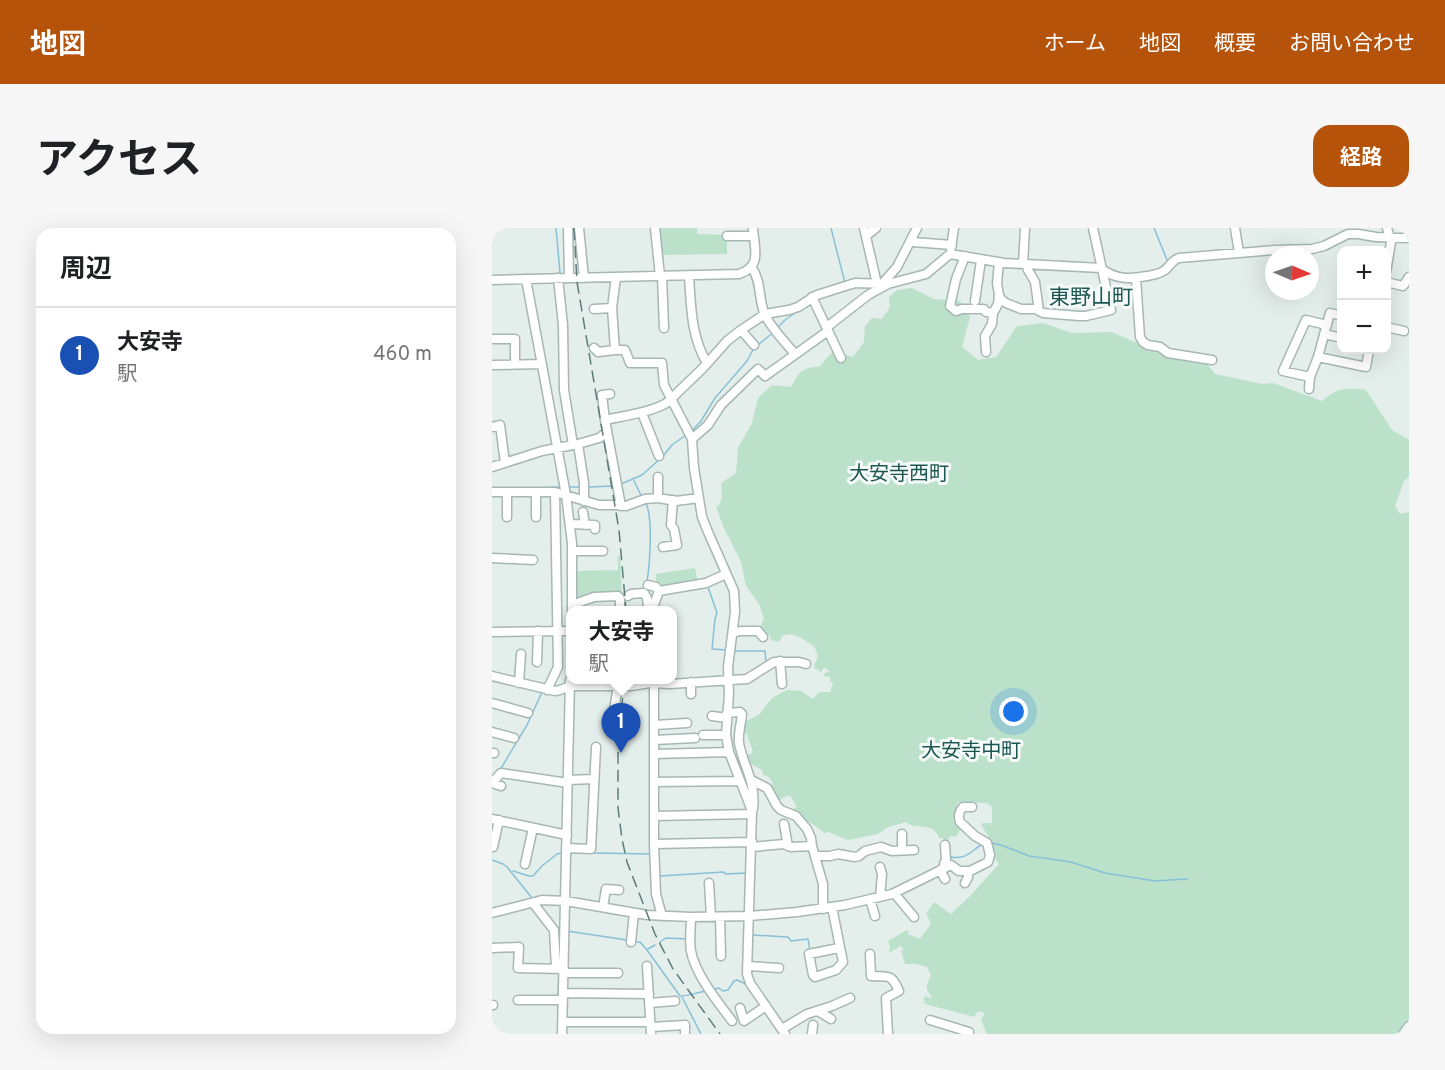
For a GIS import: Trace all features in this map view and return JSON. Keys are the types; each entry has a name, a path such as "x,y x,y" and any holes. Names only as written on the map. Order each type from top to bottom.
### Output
{"street":[{"path":"568,228 569,278"},
{"path":"579,228 584,278"},
{"path":"655,228 664,328"},
{"path":"876,228 865,232 882,284"},
{"path":"692,439 708,426 721,405 758,369 765,376 828,329 882,284 897,267 918,228"},
{"path":"605,420 642,413 672,400 727,341 765,314 798,307 855,283 882,284 926,274 951,249 954,228"},
{"path":"1025,228 1025,264 1035,282 1038,311"},
{"path":"999,295 1011,306 1026,310 1036,309 1043,313 1086,316 1111,310 1093,228"},
{"path":"1235,228 1239,253"},
{"path":"1387,228 1390,246"},
{"path":"492,280 739,274 752,268 755,256 753,232 727,236"},
{"path":"913,242 951,249 965,256 999,263 1101,268 1114,276 1136,278 1161,273 1173,260 1179,258 1312,249 1324,246 1348,234 1409,238"},
{"path":"965,256 956,279 950,306 956,311 984,309 986,312 993,313"},
{"path":"975,300 981,260"},
{"path":"986,352 985,336 992,324 993,313 998,304 997,269 999,263"},
{"path":"752,268 758,280 765,314 795,354"},
{"path":"689,276 694,332 707,363"},
{"path":"615,350 612,308 616,277"},
{"path":"1391,283 1403,286 1409,277"},
{"path":"558,278 563,325 564,390 584,483 584,501"},
{"path":"1136,278 1140,337 1143,342 1160,347 1168,353 1212,360"},
{"path":"526,279 566,495 572,551 572,605 594,597 618,596 620,606"},
{"path":"813,299 842,358"},
{"path":"594,309 612,308"},
{"path":"1309,389 1310,377 1330,313 1337,315"},
{"path":"1310,377 1283,371 1306,320 1327,325"},
{"path":"1391,328 1404,331"},
{"path":"741,330 754,345"},
{"path":"1324,334 1337,337"},
{"path":"492,339 514,339 515,364"},
{"path":"594,348 597,352 625,350 630,363 662,363 664,385 692,439 702,517 734,591 729,694 724,735 738,781 751,813"},
{"path":"1318,357 1366,367 1369,354"},
{"path":"492,364 542,364"},
{"path":"610,394 602,395 621,506"},
{"path":"642,413 659,456"},
{"path":"492,428 500,425 505,463"},
{"path":"492,467 557,447 575,445 599,438 607,432"},
{"path":"658,477 658,498"},
{"path":"492,492 555,492 599,505 621,506 658,498 693,500 699,498"},
{"path":"507,492 507,517"},
{"path":"536,517 537,492"},
{"path":"546,689 558,667 555,492"},
{"path":"663,547 677,545 671,525 673,500"},
{"path":"583,512 585,525"},
{"path":"570,524 595,525 595,529"},
{"path":"572,551 603,551"},
{"path":"492,558 532,560"},
{"path":"659,591 706,583 726,574"},
{"path":"648,585 656,587 659,591"},
{"path":"653,606 659,591"},
{"path":"628,596 644,593 648,606"},
{"path":"537,663 538,631"},
{"path":"492,632 566,631"},
{"path":"733,633 758,631 763,637"},
{"path":"519,683 521,654"},
{"path":"780,661 782,684"},
{"path":"677,682 747,680 770,663 780,661 806,664"},
{"path":"492,676 546,689 560,690 569,684"},
{"path":"691,682 691,694"},
{"path":"562,1034 560,969 565,931 570,684"},
{"path":"613,732 618,684"},
{"path":"654,684 655,754 652,843 656,894 662,914"},
{"path":"492,703 528,713"},
{"path":"712,716 725,716 740,712 742,714 739,740 754,792 751,813 747,974 750,983 783,1031 807,1014 850,998"},
{"path":"655,725 687,723"},
{"path":"492,732 514,738"},
{"path":"655,740 724,735"},
{"path":"566,848 591,849 596,747"},
{"path":"655,754 728,752"},
{"path":"501,786 492,783 501,773 568,781 594,778"},
{"path":"751,780 767,788 777,806 796,816 807,830 824,884 826,906 839,948"},
{"path":"654,782 738,781"},
{"path":"492,913 535,902 566,901 634,913 691,917 749,915 870,899 894,893 943,867 951,865 959,871 973,871 988,862 990,855 987,843 975,836 959,819 963,807 972,807"},
{"path":"654,816 751,813"},
{"path":"493,847 496,820 567,835"},
{"path":"784,824 788,846"},
{"path":"525,864 533,828"},
{"path":"902,834 902,850"},
{"path":"652,843 784,844 791,848 812,846"},
{"path":"945,844 946,860 943,867 945,879"},
{"path":"815,856 838,854 855,857 865,851 881,847 892,851 914,850"},
{"path":"880,867 881,895"},
{"path":"965,883 968,871"},
{"path":"710,883 713,916 721,956"},
{"path":"604,906 606,889 619,890"},
{"path":"894,893 914,917"},
{"path":"870,899 875,916"},
{"path":"535,902 554,930 560,969"},
{"path":"631,941 634,913"},
{"path":"691,917 691,951 700,975 732,1021"},
{"path":"492,948 519,947 518,968 618,973"},
{"path":"870,954 871,976 888,976 894,981 899,991 886,998 888,1034"},
{"path":"646,966 651,1028"},
{"path":"748,966 779,968"},
{"path":"518,1000 649,998 675,1001"},
{"path":"740,1008 744,1021 766,1006"},
{"path":"818,1011 831,1019"},
{"path":"930,1020 969,1032 968,1034"},
{"path":"562,1022 651,1028 685,1025 685,1034"},
{"path":"1403,1034 1409,1026"}],"green space":[{"path":"656,228 697,228 697,234 727,235 727,254 659,255"},
{"path":"912,288 934,299 960,301 970,317 962,347 978,360 996,357 1017,326 1043,323 1072,333 1112,332 1169,357 1206,363 1215,374 1263,384 1273,383 1322,401 1342,390 1366,390 1392,430 1409,440 1409,477 1404,481 1395,506 1400,514 1409,512 1409,1020 1397,1034 987,1034 981,1020 985,1013 978,1011 974,1017 925,1004 926,996 932,997 927,989 931,975 927,967 905,964 901,951 903,948 900,946 889,953 888,941 907,930 909,932 907,935 920,939 930,925 926,914 934,902 951,914 999,864 993,856 990,839 981,825 992,823 992,807 987,803 958,802 954,812 960,830 956,837 951,836 948,839 949,841 943,842 943,838 940,839 928,827 910,825 906,822 888,827 878,834 848,840 828,832 824,833 790,810 796,808 796,805 790,796 776,803 769,788 773,784 770,779 763,775 762,770 747,760 746,757 753,752 743,729 746,721 759,715 772,698 787,690 801,691 813,699 819,692 830,692 833,683 830,677 823,676 829,672 828,669 824,668 820,673 815,669 818,656 814,646 790,634 781,637 780,642 771,640 770,635 761,633 759,629 764,619 759,604 746,586 741,562 716,507 722,497 721,483 736,473 738,448 752,423 758,398 772,385 791,387 801,372 808,368 819,367 833,351 853,357 864,342 865,326 872,318 882,319 890,307 889,297 897,290"},
{"path":"618,556 620,556 622,593 575,599 575,571 618,570"},
{"path":"695,568 698,582 660,588 656,585 656,574"}],"waterway":[{"path":"556,228 560,273"},
{"path":"831,228 845,283"},
{"path":"1154,228 1167,260"},
{"path":"777,328 799,310"},
{"path":"691,432 701,421 715,398 747,361 754,348 774,332"},
{"path":"663,456 672,445 686,435"},
{"path":"621,484 642,475 660,459"},
{"path":"634,481 641,495"},
{"path":"589,487 614,486"},
{"path":"532,488 561,487"},
{"path":"567,487 580,487"},
{"path":"646,503 650,530 647,581"},
{"path":"708,587 717,613 712,649 726,650"},
{"path":"734,651 765,651 766,663"},
{"path":"500,770 527,725 542,692"},
{"path":"992,843 1029,856 1071,862 1105,873 1155,881 1187,879"},
{"path":"950,859 964,856 981,845"},
{"path":"513,871 533,876 557,854 562,853"},
{"path":"593,853 652,854"},
{"path":"492,860 507,867 532,898"},
{"path":"660,876 747,873"},
{"path":"567,931 627,940"},
{"path":"752,935 788,937 791,941 808,939 810,951"},
{"path":"660,942 666,938 687,939"},
{"path":"635,942 640,942 647,950 680,996 707,991"},
{"path":"648,949 655,945"},
{"path":"558,997 559,972"},
{"path":"715,989 728,990 737,980 746,984"},
{"path":"682,997 701,1034"},
{"path":"558,1005 558,1021"}],"railway":[{"path":"574,228 577,282 619,530 626,606"},
{"path":"624,684 618,754 618,808 627,862 655,934 673,969 720,1034"}],"place":[{"name":"大安寺","path":"621,753"}],"district":[{"name":"東野山町","path":"1091,297"},
{"name":"大安寺西町","path":"899,473"},
{"name":"大安寺中町","path":"971,750"}]}
